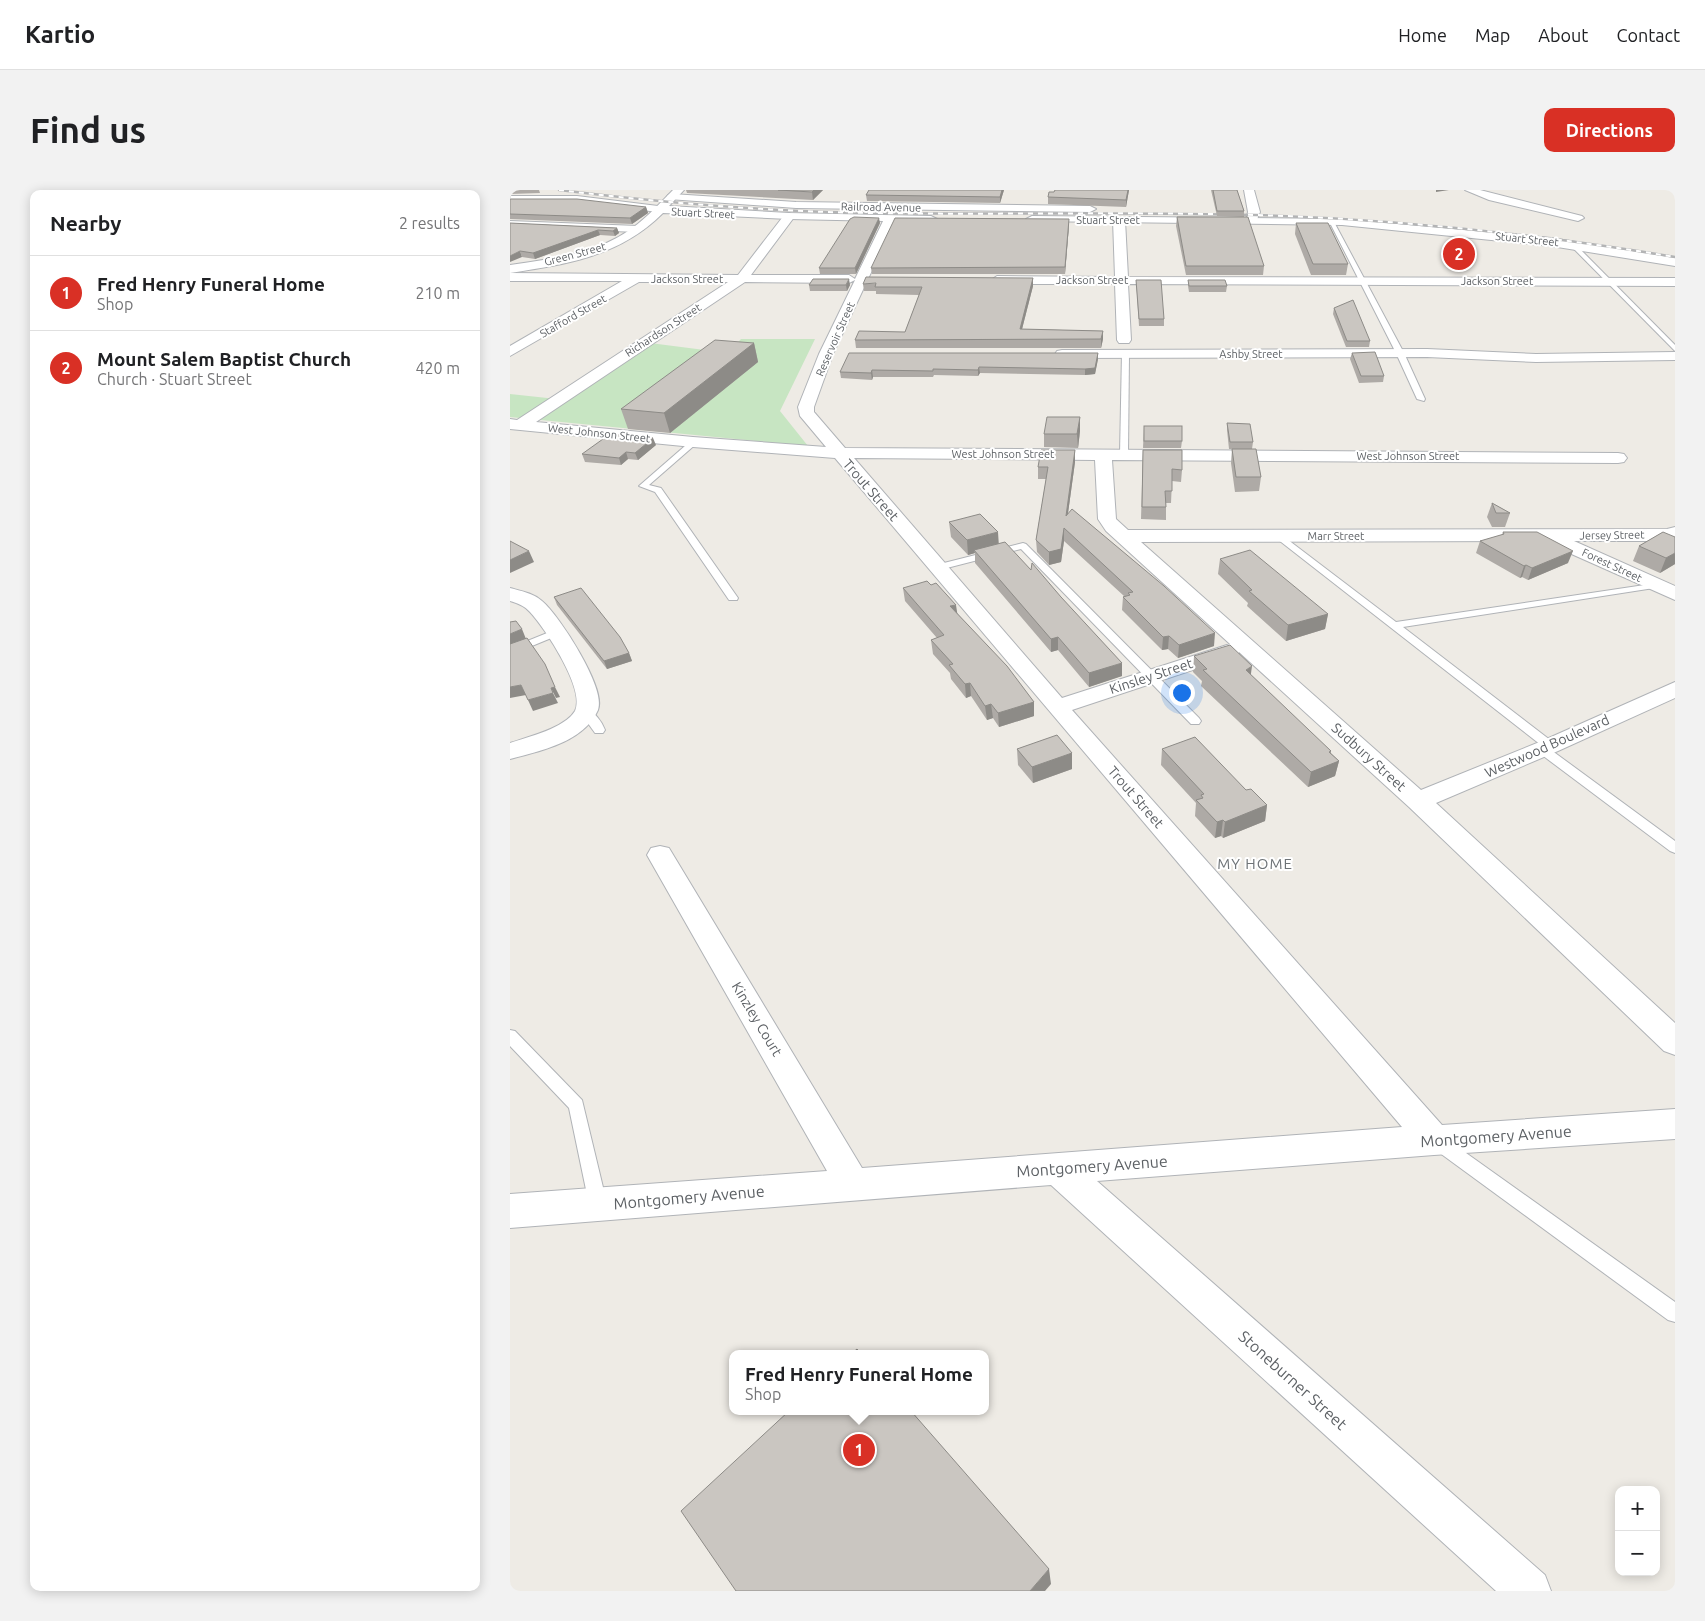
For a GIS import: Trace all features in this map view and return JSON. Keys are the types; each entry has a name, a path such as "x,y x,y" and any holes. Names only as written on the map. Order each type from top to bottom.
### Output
{"street":[{"path":"1249,190 1254,212 1252,220"},
{"path":"1470,190 1496,199 1578,218"},
{"name":"Railroad Avenue","path":"676,193 796,205 960,203 1090,209"},
{"name":"Green Street","path":"510,269 596,250 623,239 638,229 676,193"},
{"name":"Stuart Street","path":"510,199 587,199 658,210 789,216 945,219"},
{"name":"Stuart Street","path":"965,219 1090,209 1120,220 1331,222 1463,232 1573,245 1675,262"},
{"name":"Richardson Street","path":"515,424 740,280 789,216"},
{"name":"Reservoir Street","path":"839,453 806,413 806,407 826,354 867,279 890,219"},
{"path":"1120,220 1124,347"},
{"path":"510,224 638,229"},
{"name":"Jackson Street","path":"510,277 740,280 867,279"},
{"path":"510,290 535,278"},
{"name":"Stafford Street","path":"510,352 635,279"},
{"name":"Jackson Street","path":"982,280 1675,282"},
{"name":"Ashby Street","path":"1045,354 1124,347 1536,358 1675,356"},
{"path":"826,354 846,354"},
{"name":"West Johnson Street","path":"515,424 693,442 839,453 1618,458"},
{"name":"Trout Street","path":"839,453 1434,1140"},
{"name":"Sudbury Street","path":"1114,454 1107,519 1418,801 1675,1042"},
{"name":"Jersey Street","path":"1548,536 1672,535"},
{"name":"Marr Street","path":"1124,536 1548,536"},
{"name":"Forest Street","path":"1548,536 1675,594"},
{"path":"510,594 524,599 537,607 556,632 585,686 589,701 586,712 559,735 510,751"},
{"name":"Kinsley Street","path":"1058,707 1245,645"},
{"name":"Westwood Boulevard","path":"1418,801 1546,747 1675,689"},
{"name":"Kinzley Court","path":"660,855 853,1184"},
{"name":"Montgomery Avenue","path":"510,1211 1057,1168 1675,1124"},
{"name":"Stoneburner Street","path":"1057,1168 1529,1591"}],"lane":[{"path":"1331,222 1400,353 1421,399"},
{"path":"1573,245 1675,349"},
{"path":"1114,454 1124,347"},
{"path":"693,442 643,486 658,490 733,598"},
{"path":"1278,536 1675,848"},
{"path":"939,568 1023,546 1195,721"},
{"path":"1394,626 1654,584"},
{"path":"510,652 556,632"},
{"path":"586,712 599,730"},
{"path":"510,1036 576,1105 598,1204"},
{"path":"1434,1140 1675,1312"}],"green space":[{"path":"741,339 815,339 780,411 808,446 510,417 510,394 566,400 650,343 728,353"}],"building":[{"path":"778,190 814,190 812,192"},
{"path":"869,190 1002,190 1000,197 866,195"},
{"path":"1055,190 1128,190 1126,200 1048,197 1049,192 1054,192"},
{"path":"1213,190 1237,190 1244,211 1217,211"},
{"path":"510,199 577,199 646,207 630,218 510,214"},
{"path":"854,217 879,218 855,268 819,268 850,219"},
{"path":"1177,217 1248,217 1264,266 1186,266"},
{"path":"895,218 1069,219 1065,267 871,268"},
{"path":"510,223 617,228 613,231 598,230 533,253 520,251 510,256"},
{"path":"1296,223 1328,223 1348,264 1313,264"},
{"path":"866,277 1033,278 1020,329 1103,331 1101,339 855,340 859,331 905,332 922,287 875,287 876,283 863,284"},
{"path":"813,279 849,279 846,285 809,285"},
{"path":"1136,280 1161,280 1164,319 1139,319"},
{"path":"1188,280 1225,280 1227,286 1189,286"},
{"path":"1353,300 1370,341 1347,341 1334,308"},
{"path":"715,340 754,343 664,413 621,409"},
{"path":"1375,352 1384,376 1361,376 1352,353"},
{"path":"849,353 1098,353 1095,368 1085,369 979,367 978,370 933,369 933,371 872,370 871,373 840,372"},
{"path":"1047,417 1080,417 1077,434 1044,434"},
{"path":"1227,423 1250,424 1253,442 1230,442"},
{"path":"1144,426 1182,426 1182,441 1144,441"},
{"path":"610,434 653,438 635,453 626,452 619,458 582,454"},
{"path":"1232,449 1256,449 1261,477 1236,477"},
{"path":"1041,450 1075,450 1066,516 1072,509 1164,586 1215,633 1179,645 1169,636 1163,637 1123,597 1133,592 1064,528 1061,549 1049,552 1036,540 1048,467 1038,467"},
{"path":"1143,450 1182,450 1182,470 1172,469 1172,491 1165,491 1166,507 1142,507"},
{"path":"1492,503 1510,513 1496,513"},
{"path":"980,514 998,532 967,540 949,522"},
{"path":"1503,532 1537,532 1573,551 1532,568 1524,566 1480,541 1504,534"},
{"path":"1663,532 1675,537 1675,553 1666,558 1639,546"},
{"path":"510,541 529,551 510,560"},
{"path":"1005,542 1031,570 1032,563 1122,663 1089,673 1058,637 1051,639 974,550"},
{"path":"1250,550 1328,614 1288,625 1249,591 1252,590 1220,559"},
{"path":"927,581 931,585 936,583 956,605 950,606 1007,666 1034,702 998,713 991,704 985,706 970,683 965,684 949,665 953,664 931,640 944,635 903,588"},
{"path":"581,588 620,637 629,653 604,661 554,597"},
{"path":"516,621 522,629 510,634 510,622"},
{"path":"527,638 545,664 555,687 551,688 553,693 528,700 521,685 510,687 510,644"},
{"path":"1230,645 1252,666 1246,670 1331,751 1329,752 1339,761 1311,772 1203,670 1207,669 1194,656"},
{"path":"1057,735 1072,753 1032,767 1017,749"},
{"path":"1195,737 1246,790 1251,789 1267,805 1225,822 1223,820 1217,822 1196,800 1203,798 1201,795 1204,794 1162,749"},
{"path":"785,1415 914,1415 1049,1569 1030,1591 736,1591 681,1511"}],"railway":[{"path":"559,190 693,204 828,212 935,214 1149,213 1256,215 1361,220 1571,241 1675,257"}],"place":[{"name":"Mount Salem Baptist Church","path":"1459,254"},
{"name":"Fred Henry Funeral Home","path":"859,1450"}],"district":[{"name":"MY HOME","path":"1255,864"}]}
